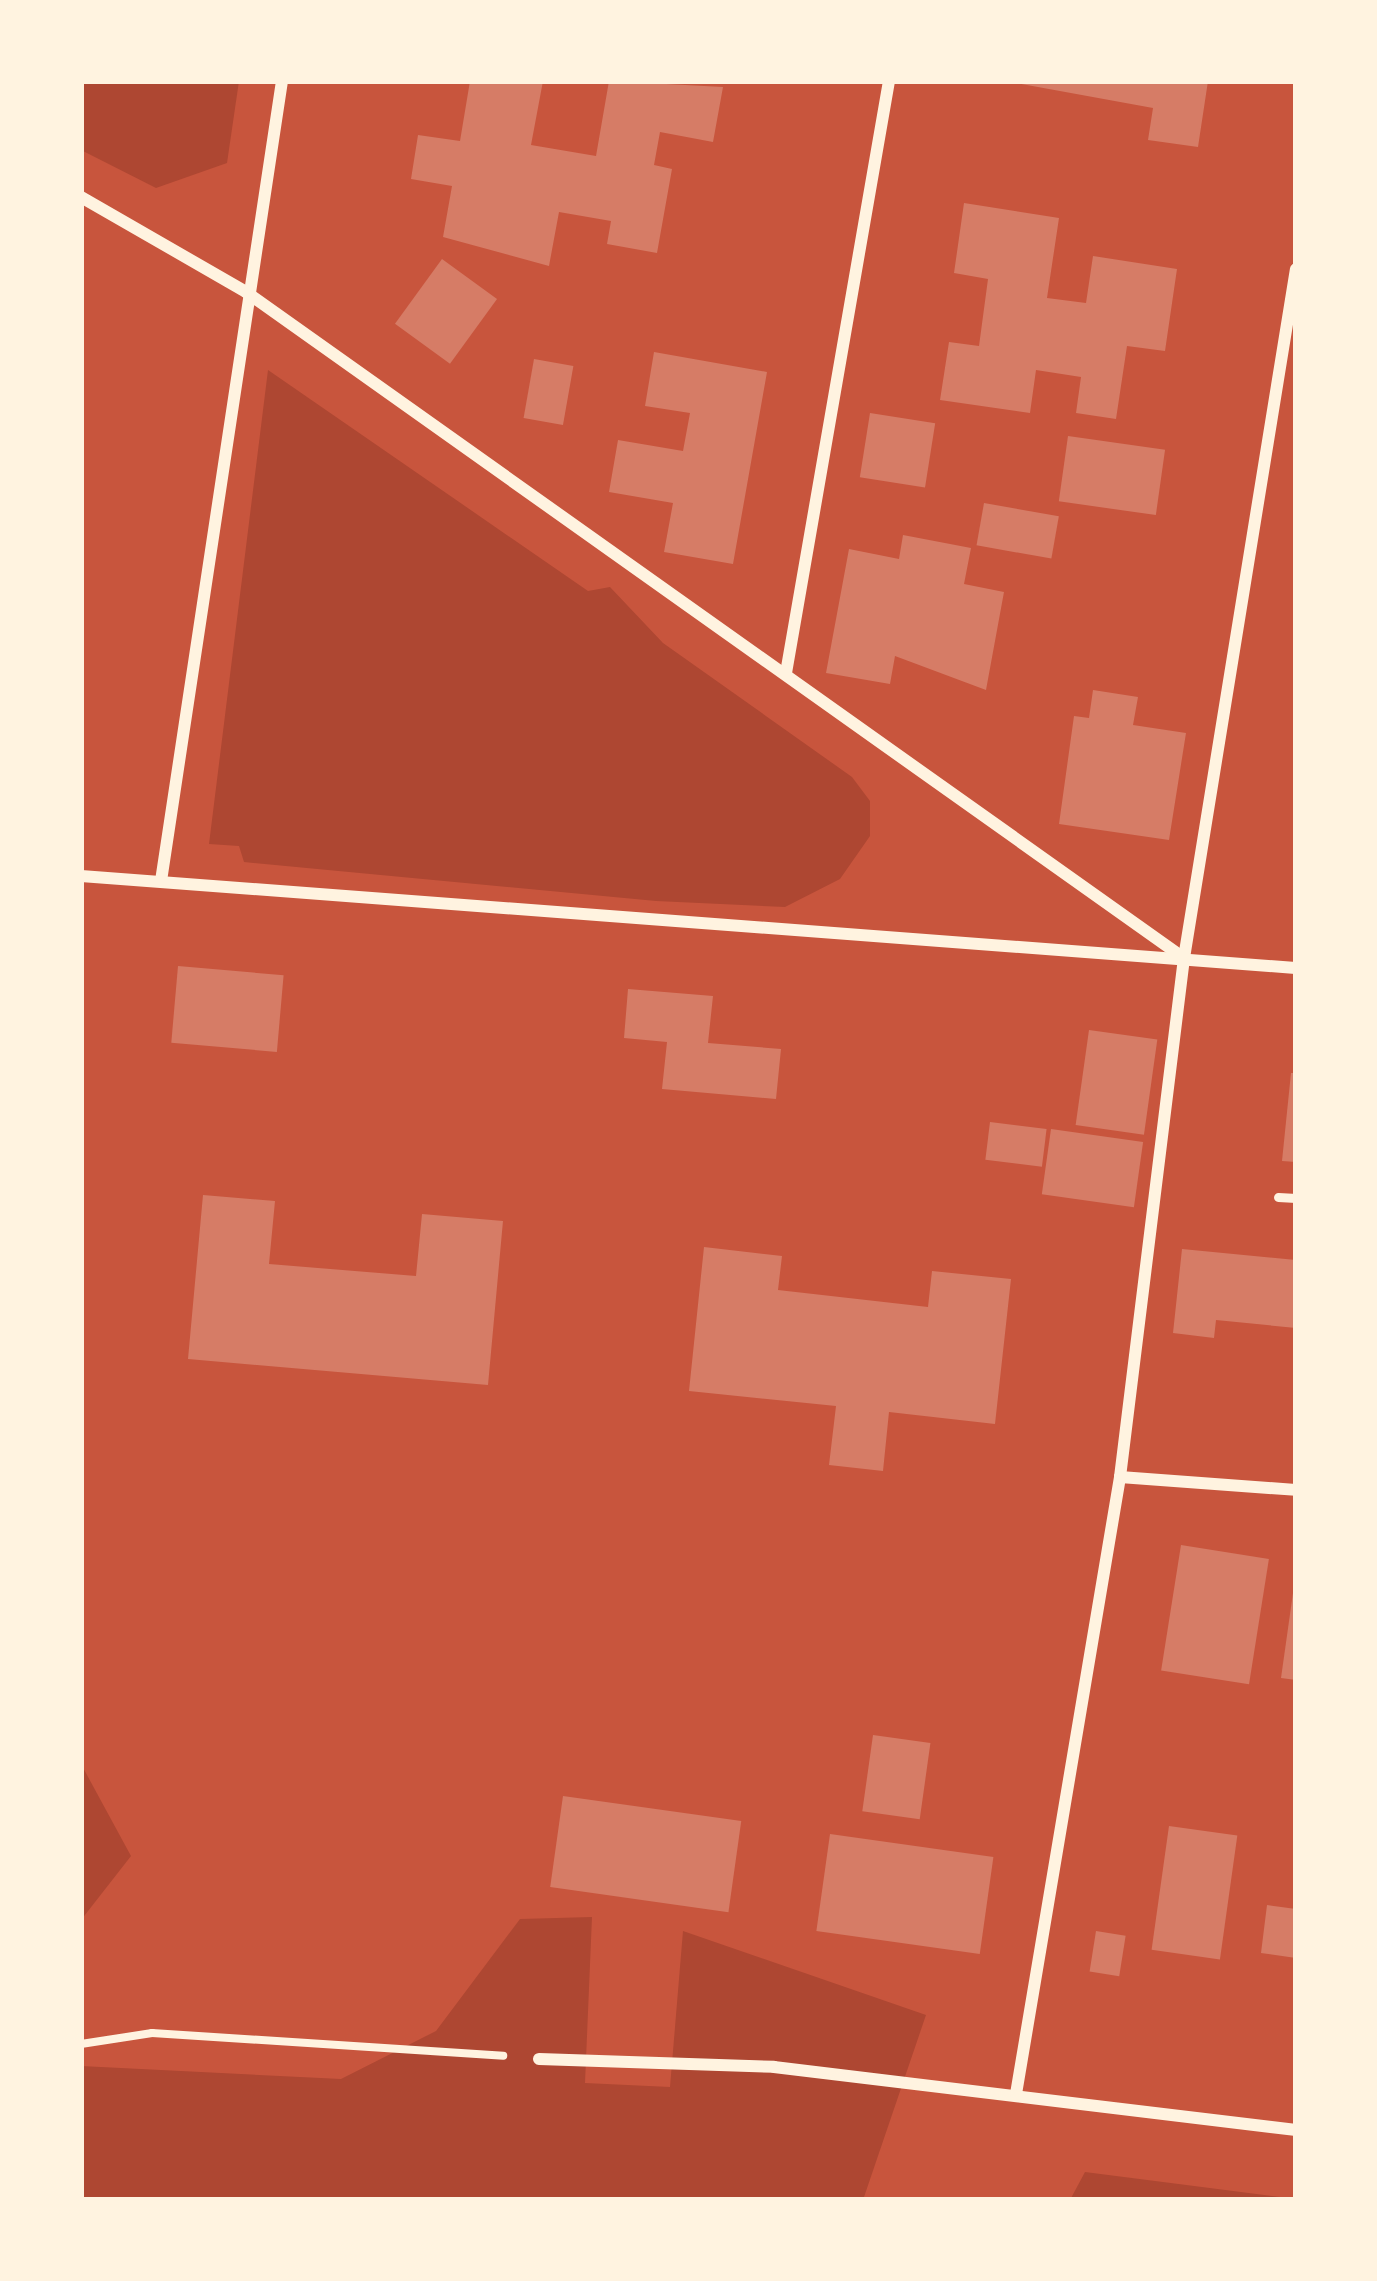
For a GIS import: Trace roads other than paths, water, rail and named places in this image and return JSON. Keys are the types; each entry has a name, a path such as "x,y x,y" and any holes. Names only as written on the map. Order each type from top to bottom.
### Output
{"street":[{"path":"161,881 246,292 282,81"},
{"path":"786,673 889,81"},
{"path":"81,197 246,292 1184,958"},
{"path":"1016,2094 1120,1477 1184,958 1296,269"},
{"path":"81,876 1296,968"},
{"path":"1120,1477 1296,1490"},
{"path":"539,2059 774,2067 1296,2130"}],"lane":[{"path":"1278,1197 1296,1198"}]}
